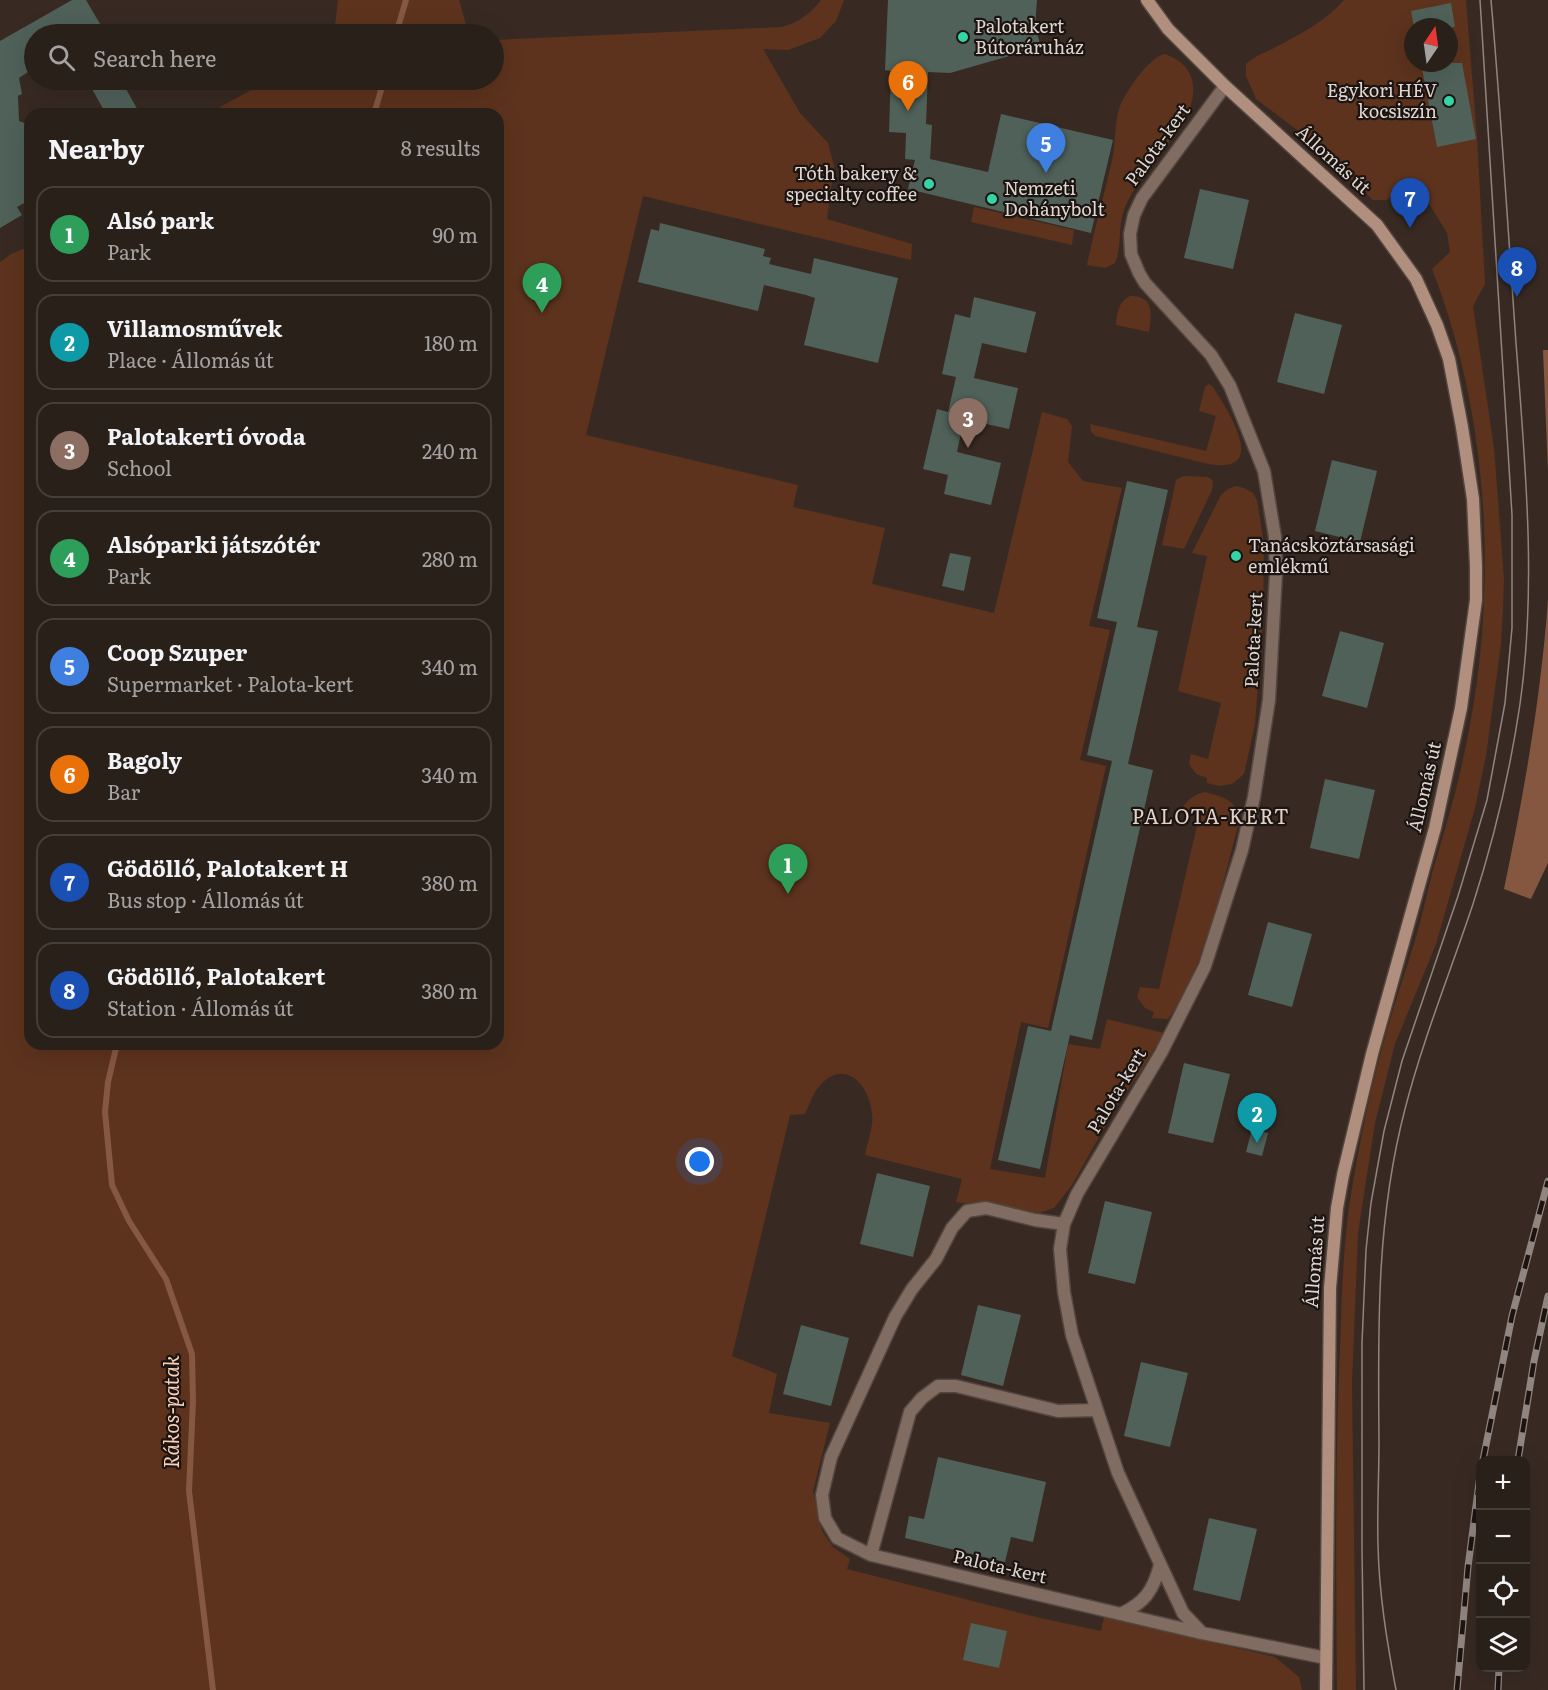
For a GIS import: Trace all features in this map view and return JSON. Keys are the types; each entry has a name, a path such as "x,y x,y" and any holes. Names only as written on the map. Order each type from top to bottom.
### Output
{"main road":[{"name":"Állomás út","path":"1146,0 1168,29 1225,86 1377,225 1416,279 1449,358 1473,499 1476,600 1461,708 1435,828 1372,1054 1342,1175 1337,1208 1330,1288 1326,1690"}],"street":[{"name":"Palota-kert","path":"1202,1633 1183,1613 1118,1473 1071,1335 1060,1249 1064,1224 1077,1194 1161,1053 1205,966 1242,850 1254,797 1268,711 1276,573 1275,537 1264,471 1230,386 1211,355 1144,283 1134,262 1130,244 1134,215 1142,198 1225,86"},
{"name":"Palota-kert","path":"1064,1224 1035,1220 987,1208 967,1211 952,1228 936,1259 912,1289 895,1317 831,1457 822,1495 825,1518 837,1538 871,1555 1202,1633 1326,1658"},
{"path":"871,1555 910,1413 922,1398 938,1386 956,1386 1058,1411 1097,1410"},
{"path":"1121,1614 1136,1607 1147,1596 1155,1582 1160,1565"}],"shaded area":[{"path":"338,0 459,0 466,24 335,24"},
{"path":"821,0 844,0 836,21 820,38 788,50 763,49 800,113 828,143 834,166 827,219 912,244 911,260 643,196 586,435 798,485 793,507 885,528 872,584 994,613 1042,412 1067,419 1072,426 1068,462 1083,481 1122,488 1089,626 1110,630 1080,760 1106,766 1048,1028 1021,1022 990,1169 1045,1178 1068,1044 1100,1049 1107,1019 1164,1033 1117,1105 1072,1185 1054,1208 1038,1213 956,1202 962,1179 865,1155 872,1119 866,1092 853,1077 845,1074 836,1074 826,1079 815,1092 805,1114 790,1115 732,1356 777,1374 769,1413 830,1423 813,1491 822,1531 833,1547 850,1559 847,1569 1040,1618 1101,1631 1104,1617 1275,1657 1299,1677 1302,1690 0,1690 0,262 24,249 24,1050 504,1050 504,108 218,108 251,90 504,90 504,40 782,27 794,23"},
{"path":"1344,0 1466,0 1485,284 1473,306 1494,448 1504,579 1501,644 1486,756 1475,808 1436,944 1395,1044 1375,1123 1358,1233 1352,1383 1356,1690 1337,1690 1337,1434 1342,1287 1347,1224 1359,1147 1375,1076 1417,935 1464,755 1475,695 1482,633 1485,571 1483,509 1477,448 1467,387 1452,327 1432,269 1450,252 1447,233 1425,197 1398,189 1387,200 1373,200 1305,136 1256,99 1246,76 1246,64 1249,61 1312,27"},
{"path":"1165,54 1185,66 1190,74 1193,93 1188,113 1183,124 1150,167 1127,203 1123,213 1115,263 1105,268 1087,265 1112,161 1120,106 1133,83 1152,61"},
{"path":"974,207 1074,230 1072,245 971,222"},
{"path":"1130,296 1144,299 1150,307 1149,332 1116,325 1121,305"},
{"path":"1543,350 1548,350 1548,472"},
{"path":"1209,384 1228,412 1240,440 1241,452 1236,461 1225,465 1204,463 1096,436 1091,432 1090,424 1206,451 1216,416 1199,411 1205,387"},
{"path":"1183,476 1208,477 1213,481 1212,490 1184,549 1162,545 1176,480"},
{"path":"1236,486 1253,493 1257,500 1264,545 1263,618 1255,724 1244,774 1232,784 1219,786 1207,783 1207,778 1196,774 1189,764 1191,754 1208,759 1221,703 1178,691 1207,556 1192,553 1221,495"},
{"path":"1548,599 1548,863 1531,899 1504,889 1531,745"},
{"path":"1205,792 1224,798 1233,804 1239,822 1211,925 1192,976 1168,1019 1152,1018 1154,1012 1145,1008 1137,997 1140,987 1159,989 1199,817 1180,811 1191,798"}],"building":[{"path":"72,0 86,0 100,24 30,24"},
{"path":"888,0 1037,0 1035,26 1041,47 950,73 928,72 926,124 932,125 930,159 988,172 1001,114 1113,140 1091,233 908,189 915,160 905,159 906,133 889,132 891,71 885,70"},
{"path":"1451,3 1454,18 1412,18 1411,11"},
{"path":"24,27 24,75 19,78 22,94 18,96 19,121 24,123 24,203 17,207 22,215 0,228 0,41"},
{"name":"Egykori HÉV kocsiszín","path":"1458,63 1462,63 1476,139 1437,147 1423,72 1458,72"},
{"path":"93,90 127,90 137,108 103,108"},
{"path":"1200,189 1249,200 1233,269 1184,258"},
{"path":"660,223 765,249 763,256 771,258 769,264 811,274 814,258 898,278 878,363 804,345 815,298 764,285 758,311 638,282 651,229 659,231"},
{"path":"974,297 1036,312 1026,353 982,343 974,378 1018,388 1009,429 964,419 957,452 1001,463 991,505 944,494 948,475 923,469 937,409 948,412 956,377 942,374 955,314 970,318"},
{"path":"1295,313 1342,325 1324,394 1277,382"},
{"path":"1332,460 1377,471 1360,542 1315,531"},
{"path":"1127,481 1168,490 1137,627 1158,631 1128,764 1153,770 1092,1040 1070,1035 1040,1169 998,1160 1028,1026 1051,1031 1112,761 1087,755 1117,622 1097,618"},
{"path":"950,553 971,557 964,591 942,586"},
{"path":"1340,631 1384,643 1367,708 1322,696"},
{"path":"1325,779 1375,790 1359,859 1310,848"},
{"path":"1268,922 1312,934 1292,1007 1248,995"},
{"path":"1184,1063 1230,1074 1213,1143 1168,1133"},
{"path":"1252,1129 1268,1133 1262,1156 1246,1152"},
{"path":"877,1173 930,1186 913,1257 860,1244"},
{"path":"1105,1201 1152,1212 1135,1284 1088,1273"},
{"path":"978,1305 1021,1315 1003,1386 961,1375"},
{"path":"801,1325 849,1338 831,1406 783,1394"},
{"path":"1141,1362 1188,1373 1170,1447 1124,1436"},
{"path":"938,1457 1046,1482 1033,1542 1011,1537 1005,1562 905,1538 909,1516 924,1519"},
{"path":"1209,1518 1257,1529 1240,1601 1193,1590"},
{"path":"971,1623 1007,1631 999,1668 963,1660"}],"waterway":[{"name":"Rákos-patak","path":"399,24 406,0"},
{"name":"Rákos-patak","path":"376,108 381,90"},
{"name":"Rákos-patak","path":"116,1050 108,1082 105,1112 112,1185 129,1221 166,1279 192,1354 193,1401 189,1491 213,1690"}],"tram line":[{"path":"1364,1690 1362,1343 1366,1250 1371,1203 1384,1131 1402,1061 1458,896 1487,800 1505,703 1512,628 1512,515 1480,0"},
{"path":"1396,1690 1382,1600 1378,1532 1379,1316 1389,1192 1412,1083 1473,904 1501,805 1520,704 1528,614 1526,478 1491,0"}],"railway":[{"path":"1484,1456 1512,1316 1548,1181"},
{"path":"1519,1456 1534,1361 1548,1296"},
{"path":"1457,1690 1476,1506"},
{"path":"1498,1690 1499,1672"}],"place":[{"name":"Palotakert Bútoráruház","path":"963,37"},
{"name":"Egykori HÉV kocsiszín","path":"1449,101"},
{"name":"Bagoly","path":"908,111"},
{"name":"Coop Szuper","path":"1046,173"},
{"name":"Tóth bakery & specialty coffee","path":"929,184"},
{"name":"Nemzeti Dohánybolt","path":"992,199"},
{"name":"Gödöllő, Palotakert H","path":"1410,228"},
{"name":"Gödöllő, Palotakert","path":"1517,297"},
{"name":"Alsóparki játszótér","path":"542,313"},
{"name":"Palotakerti óvoda","path":"968,448"},
{"name":"Tanácsköztársasági emlékmű","path":"1236,556"},
{"name":"Alsó park","path":"788,894"},
{"name":"Villamosművek","path":"1257,1143"}],"district":[{"name":"PALOTA-KERT","path":"1211,817"}]}
